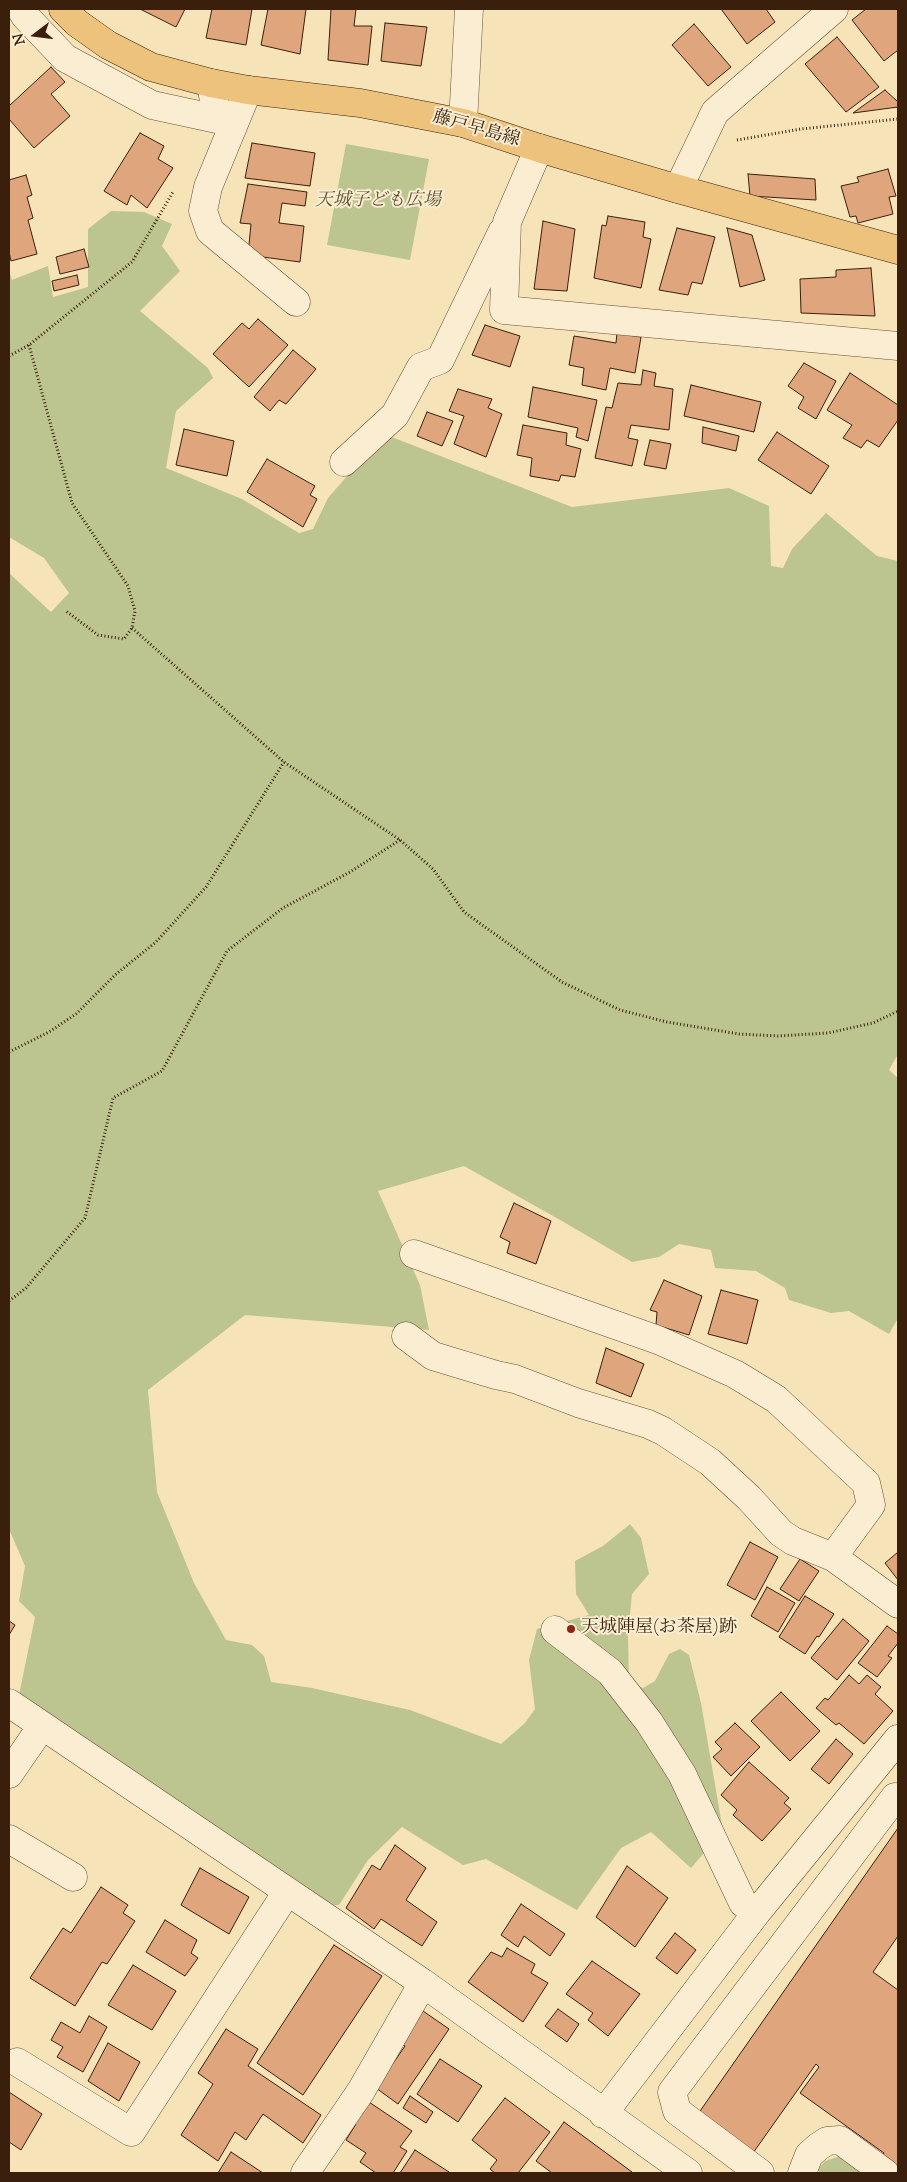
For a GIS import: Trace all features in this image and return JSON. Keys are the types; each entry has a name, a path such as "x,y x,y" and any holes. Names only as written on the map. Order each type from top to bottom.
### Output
{"main road":[{"name":"藤戸早島線","path":"63,9 77,23 130,58 151,67 211,83 248,90 360,104 463,123 539,148 678,189 898,250"}],"street":[{"path":"20,9 65,58 152,105 217,119 211,83"},
{"path":"463,123 469,9"},
{"path":"678,189 716,112 834,9"},
{"path":"248,90 208,187 203,212 210,231 296,302"},
{"path":"344,462 395,415 421,367 440,360 507,222 539,148"},
{"path":"507,222 504,310 898,346"},
{"path":"414,1254 658,1340 735,1374 776,1399 866,1483 871,1506 833,1557"},
{"path":"406,1336 433,1356 496,1375 515,1378 578,1403 648,1424 663,1431 710,1462 750,1498 781,1533 793,1541 833,1557 898,1604"},
{"path":"555,1630 610,1672 649,1722 682,1774 743,1903 757,1912"},
{"path":"9,1703 424,1983 603,2114 688,2173"},
{"path":"9,1774 42,1726"},
{"path":"603,2114 757,1912 898,1739"},
{"path":"760,2173 677,2111 672,2092 895,1797 898,1799"},
{"path":"9,1839 74,1877"},
{"path":"17,2062 131,2132 288,1892"},
{"path":"305,2173 361,2091 424,1983"},
{"path":"802,2173 809,2155 818,2147 827,2142 840,2140 885,2173"}],"path":[{"path":"9,356 29,346 132,262 177,186"},
{"path":"29,346 72,503 128,586 135,611 132,628 124,640 98,635 66,610"},
{"path":"132,628 284,762 400,840 433,869 464,912 562,982 620,1010 685,1025 739,1034 778,1036 828,1033 873,1023 898,1011"},
{"path":"9,1052 48,1032 76,1014 115,976 156,942 206,887 284,762"},
{"path":"9,1301 26,1288 85,1218 113,1098 162,1071 228,951 283,908 350,872 400,840"}],"green space":[{"name":"天城子ども広場","path":"346,144 429,159 410,260 327,245"},
{"path":"111,211 144,212 172,224 162,246 180,271 140,311 208,368 213,378 176,411 166,468 242,499 299,533 313,529 328,498 355,467 389,436 572,507 729,488 769,506 771,566 783,568 792,549 826,513 877,556 898,561 898,1054 889,1070 898,1078 898,1318 889,1334 849,1311 831,1313 789,1300 785,1288 756,1271 715,1268 711,1250 679,1244 659,1257 632,1262 464,1166 378,1191 420,1285 429,1330 245,1315 148,1390 157,1492 194,1583 226,1640 252,1645 264,1656 271,1682 312,1688 410,1710 501,1744 525,1723 535,1709 529,1660 537,1629 589,1615 576,1594 575,1561 603,1546 630,1524 641,1538 649,1574 632,1594 628,1635 629,1682 643,1688 655,1681 669,1654 680,1649 689,1655 701,1703 723,1831 691,1868 651,1832 621,1848 577,1910 486,1859 463,1865 402,1827 368,1860 339,1905 320,1906 18,1700 35,1617 19,1601 25,1566 9,1529 9,573 51,612 69,593 44,558 9,537 9,271 12,280 48,266 53,297 88,287 88,229"},
{"path":"844,2155 868,2173 819,2173 819,2168 825,2161"}],"building":[{"path":"140,9 185,9 176,27"},
{"path":"212,9 252,9 246,45 206,38"},
{"path":"268,9 306,9 300,54 261,45"},
{"path":"331,9 356,9 354,26 372,26 368,65 328,60"},
{"path":"721,9 766,9 775,22 747,44"},
{"path":"866,9 898,9 898,50 884,61 852,20"},
{"path":"385,23 427,27 421,66 381,61"},
{"path":"694,24 731,67 708,86 672,45"},
{"path":"837,37 879,87 846,112 805,64"},
{"path":"51,67 65,82 51,94 70,116 34,148 9,119 9,106"},
{"path":"885,90 898,102 898,107 853,113"},
{"path":"140,133 164,146 158,159 173,168 147,208 131,195 127,205 104,191"},
{"path":"252,143 315,153 310,186 245,178"},
{"path":"888,169 896,196 889,197 893,214 858,223 856,216 850,217 841,186 859,182 857,177"},
{"path":"748,174 815,179 816,200 750,196"},
{"path":"26,175 32,195 27,197 33,218 28,220 37,254 11,261 9,252 9,180"},
{"path":"248,184 307,192 305,206 282,203 279,223 304,226 300,262 248,255 251,224 240,223"},
{"path":"608,216 645,222 643,237 651,239 641,288 594,278 602,225 606,226"},
{"path":"543,221 575,229 567,291 534,289"},
{"path":"677,228 715,237 702,284 692,282 688,295 659,290"},
{"path":"727,228 752,235 765,280 740,287"},
{"path":"84,249 89,267 60,274 56,257"},
{"path":"871,268 875,316 801,313 800,279 836,277 836,270"},
{"path":"77,275 79,285 54,291 52,281"},
{"path":"258,319 288,345 249,387 213,354 242,323 249,329"},
{"path":"485,325 520,336 510,367 472,355"},
{"path":"617,333 641,337 635,373 610,368 606,390 582,385 584,368 569,365 574,336 616,343"},
{"path":"293,350 316,369 286,404 279,400 270,411 254,397"},
{"path":"804,363 836,381 816,419 798,408 804,397 788,386"},
{"path":"643,370 656,373 654,386 673,389 669,430 631,425 628,438 638,440 632,466 595,458 606,407 612,408 618,383 641,385"},
{"path":"850,373 898,405 898,420 879,447 867,440 861,448 843,438 852,425 827,410"},
{"path":"691,385 761,402 754,432 684,416"},
{"path":"533,387 597,400 588,441 576,437 578,428 528,417"},
{"path":"458,389 492,399 488,408 502,414 486,457 454,444 464,416 449,411"},
{"path":"427,412 453,421 442,446 417,436"},
{"path":"523,425 567,433 566,445 581,449 575,477 561,475 559,481 530,476 532,458 517,455"},
{"path":"703,427 739,436 736,451 702,443"},
{"path":"184,429 234,441 227,476 176,465"},
{"path":"777,432 829,466 811,494 758,460"},
{"path":"650,440 671,444 666,469 644,465"},
{"path":"267,459 315,486 310,495 317,499 303,527 247,492"},
{"path":"514,1203 551,1221 536,1264 507,1253 510,1242 500,1237"},
{"path":"664,1280 702,1296 689,1335 656,1325 657,1312 650,1310"},
{"path":"721,1290 758,1300 747,1344 708,1334"},
{"path":"606,1348 644,1364 631,1397 596,1383"},
{"path":"750,1542 778,1557 755,1600 727,1585"},
{"path":"898,1552 898,1580 885,1563"},
{"path":"800,1559 819,1571 799,1601 780,1589"},
{"path":"767,1587 795,1603 778,1632 751,1616"},
{"path":"805,1596 834,1614 805,1654 779,1637"},
{"path":"843,1619 869,1641 837,1680 811,1658"},
{"path":"9,1621 15,1625 9,1635"},
{"path":"887,1626 898,1634 898,1643 888,1656 892,1658 877,1677 858,1663"},
{"path":"849,1675 859,1684 867,1675 881,1687 875,1694 893,1711 864,1744 839,1723 836,1725 816,1708 825,1698 828,1700"},
{"path":"781,1692 820,1731 790,1761 751,1721"},
{"path":"735,1723 760,1747 731,1776 713,1757 722,1749 715,1742"},
{"path":"836,1739 853,1754 829,1784 811,1769"},
{"path":"749,1762 789,1798 784,1803 791,1809 762,1841 733,1815 737,1810 721,1795"},
{"path":"898,1828 898,1936 873,1972 898,1990 898,2173 877,2163 884,2153 800,2093 819,2067 816,2064 753,2153 698,2114"},
{"path":"395,1845 426,1868 406,1900 437,1922 422,1946 381,1919 374,1929 346,1908 372,1865 380,1870"},
{"path":"627,1866 668,1898 635,1947 596,1917"},
{"path":"200,1868 249,1897 229,1934 181,1905"},
{"path":"101,1887 128,1905 123,1913 135,1921 107,1964 102,1962 75,2006 30,1978 63,1928 71,1933"},
{"path":"521,1904 565,1934 550,1956 524,1936 518,1947 501,1935"},
{"path":"165,1920 197,1940 191,1953 198,1958 185,1976 146,1952"},
{"path":"675,1933 696,1950 677,1974 656,1958"},
{"path":"334,1945 382,1976 303,2095 257,2063"},
{"path":"507,1948 535,1964 531,1973 548,1983 523,2022 468,1982 491,1952 502,1957"},
{"path":"592,1961 640,1994 608,2036 588,2020 593,2013 566,1994"},
{"path":"133,1965 176,1991 152,2030 108,2005"},
{"path":"558,2009 579,2024 567,2042 545,2026"},
{"path":"423,2011 449,2029 398,2104 376,2088 405,2046 401,2044"},
{"path":"89,2016 107,2027 83,2072 57,2057 63,2047 51,2040 61,2022 80,2033"},
{"path":"226,2029 258,2049 248,2066 321,2115 303,2143 263,2114 246,2140 235,2132 218,2161 181,2135 213,2084 198,2073"},
{"path":"108,2043 140,2062 119,2101 88,2081"},
{"path":"440,2059 482,2086 458,2122 417,2094"},
{"path":"9,2092 42,2114 21,2150 9,2142"},
{"path":"410,2096 433,2112 426,2123 403,2108"},
{"path":"505,2098 550,2132 518,2173 495,2173 490,2169 497,2160 472,2140"},
{"path":"366,2100 412,2131 400,2147 407,2151 393,2173 376,2173 360,2162 366,2153 346,2140 356,2124 352,2121"},
{"path":"564,2122 632,2172 552,2173 536,2161"},
{"path":"415,2150 449,2172 400,2173"},
{"path":"231,2152 263,2173 218,2173"}],"place":[{"name":"天城陣屋(お茶屋)跡","path":"571,1629"}]}
